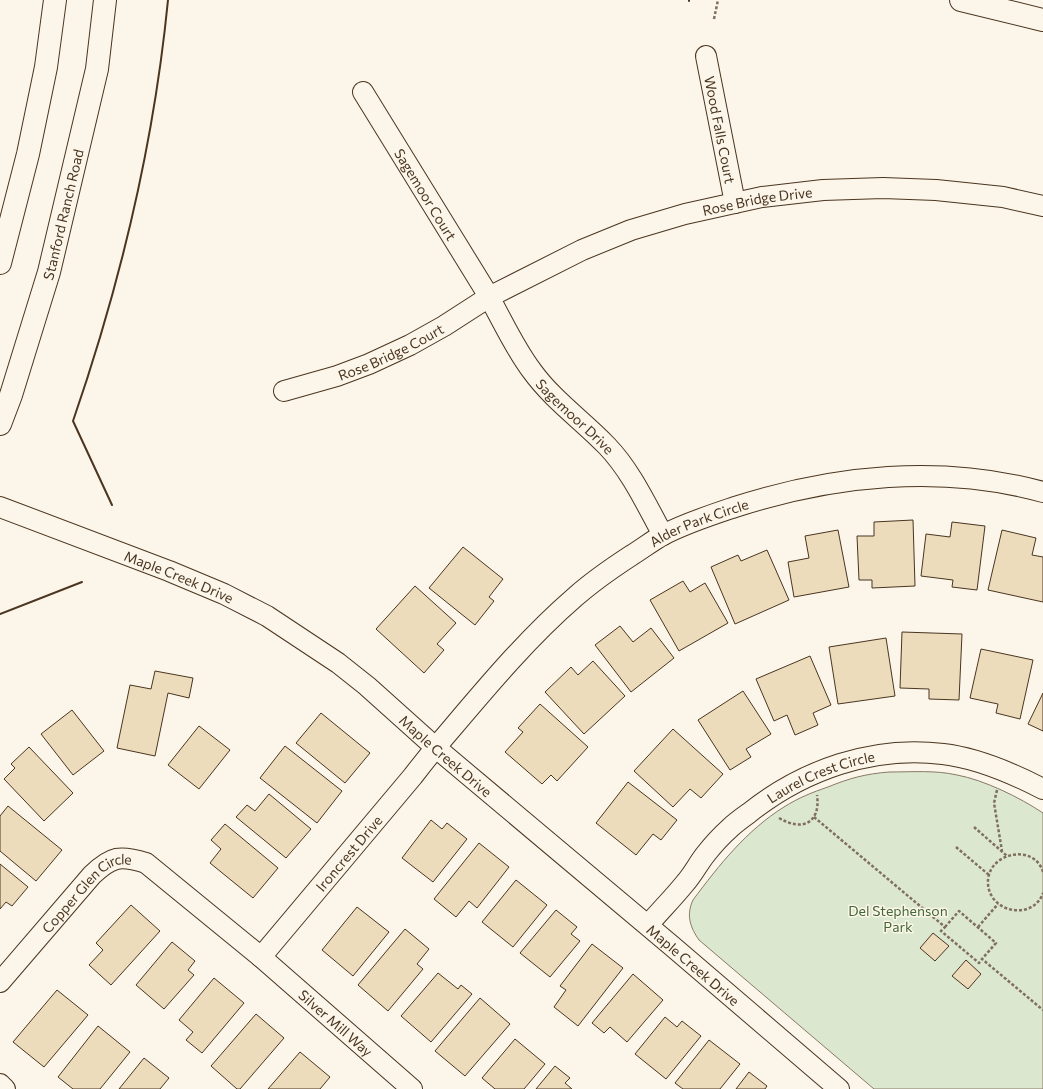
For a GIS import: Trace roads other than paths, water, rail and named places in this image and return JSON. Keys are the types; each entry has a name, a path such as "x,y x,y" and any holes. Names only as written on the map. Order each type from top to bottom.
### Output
{"main road":[{"path":"0,263 28,154 46,67 54,0"},
{"name":"Stanford Ranch Road","path":"0,424 11,394 49,272 97,69 105,0"},
{"path":"960,0 1043,20"}],"street":[{"name":"Wood Falls Court","path":"706,56 735,203"},
{"name":"Sagemoor Court","path":"363,92 489,297"},
{"name":"Rose Bridge Drive","path":"489,297 582,250 631,230 685,214 762,197 823,190 883,188 936,190 1003,197 1043,206"},
{"name":"Rose Bridge Court","path":"284,392 337,376 369,364 410,345 444,326 489,297"},
{"name":"Sagemoor Drive","path":"489,297 531,371 552,396 607,446 625,468 639,490 663,535"},
{"name":"Alder Park Circle","path":"435,747 510,660 575,596 663,535 708,515 808,486 864,478 918,476 972,479 1028,488 1043,492"},
{"name":"Maple Creek Drive","path":"0,506 169,571 224,594 267,616 338,662 435,747 648,925 839,1089"},
{"name":"Ironcrest Drive","path":"261,957 413,776 435,747"},
{"name":"Laurel Crest Circle","path":"648,925 686,882 710,849 730,828 782,789 815,772 842,762 873,755 904,752 943,754 979,761 1043,789"},
{"name":"Copper Glen Circle","path":"0,982 92,875 102,865 117,858 132,858 146,863 261,957"},
{"name":"Silver Mill Way","path":"261,957 412,1089"},
{"path":"0,1084 5,1089"}],"park label":[{"name":"Del Stephenson Park","path":"898,918"}]}
